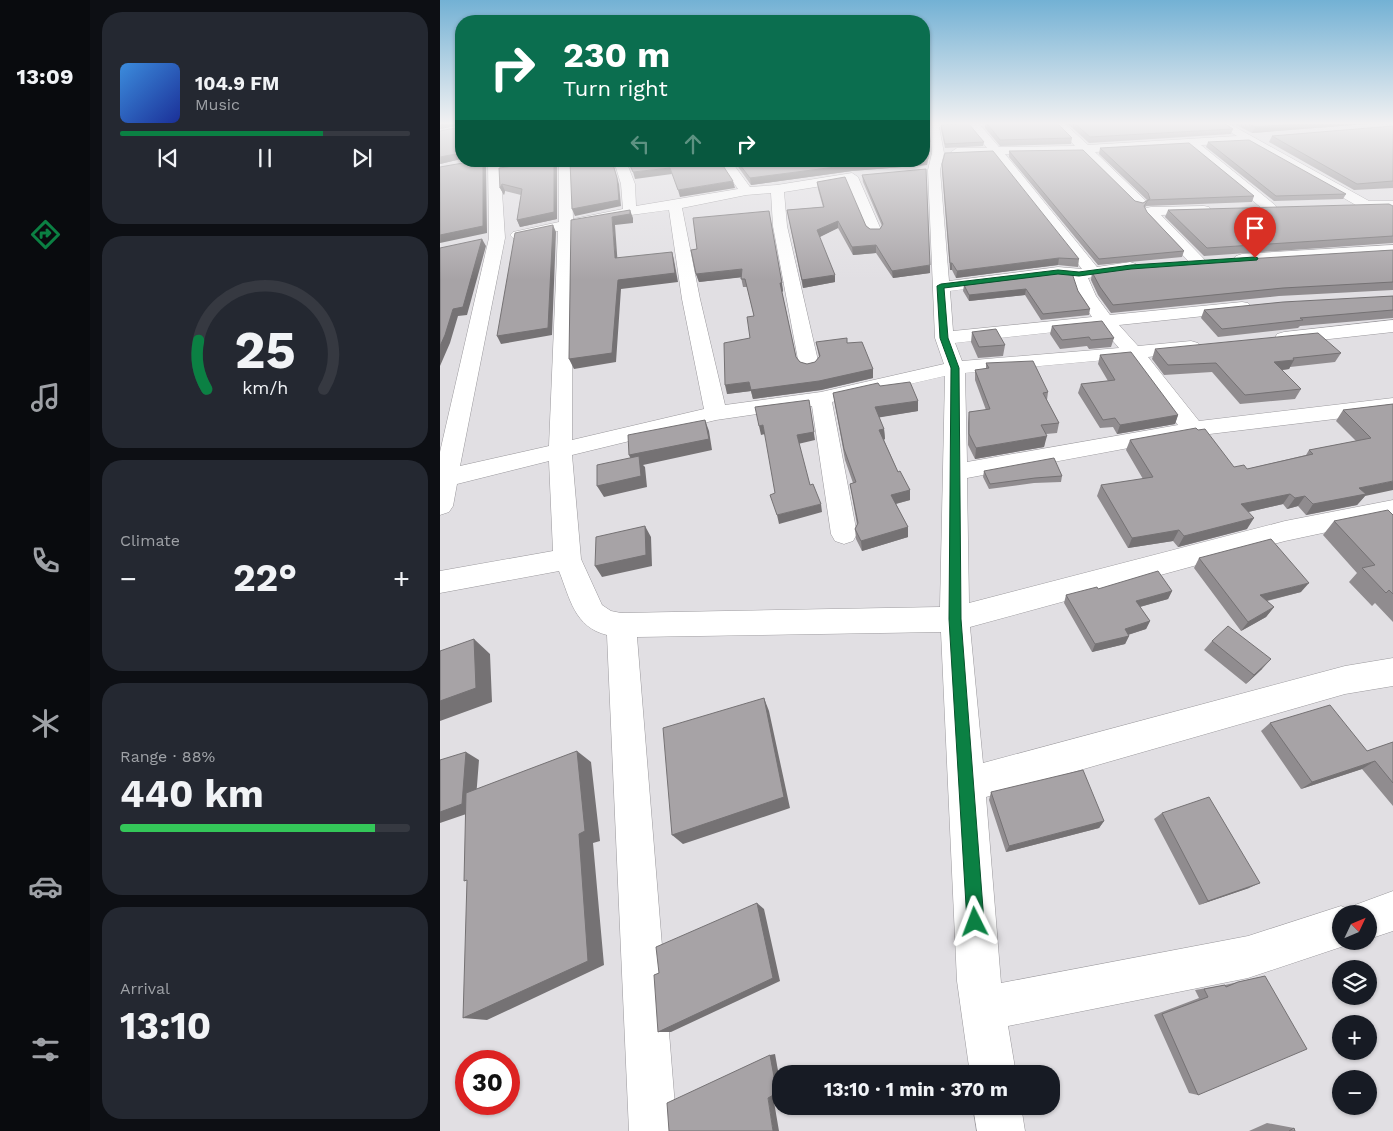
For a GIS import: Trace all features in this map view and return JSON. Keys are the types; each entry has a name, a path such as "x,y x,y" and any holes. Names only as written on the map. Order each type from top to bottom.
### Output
{"street":[{"path":"440,506 443,479 488,240 493,175"},
{"path":"565,175 566,226 560,450 567,559 591,613 604,622 621,624 955,619 1285,531 1393,509"},
{"path":"623,175 628,184 627,206 631,211"},
{"path":"735,175 746,191"},
{"path":"931,175 944,338 955,368 955,619 978,981 992,1065"},
{"path":"1012,175 1086,273"},
{"path":"1112,175 1140,203"},
{"path":"1230,175 1270,208"},
{"path":"1315,175 1366,205"},
{"path":"488,240 566,226 631,211 675,205 746,191 777,189 857,177 875,232"},
{"path":"777,189 780,226 809,365"},
{"path":"675,205 691,299 716,413"},
{"path":"1337,206 1393,205"},
{"path":"1250,209 1289,208"},
{"path":"1198,262 1151,211 1220,209"},
{"path":"1179,264 1393,250"},
{"path":"941,286 1058,272 1086,273 1150,266"},
{"path":"1086,273 1081,287 1106,321 1193,428"},
{"path":"944,338 1259,305"},
{"path":"1268,339 1393,326"},
{"path":"443,479 716,413 821,398 955,368 1211,346"},
{"path":"821,398 844,534"},
{"path":"954,472 1193,428 1393,405"},
{"path":"440,582 567,559"},
{"path":"621,624 653,1131"},
{"path":"967,785 1344,680 1393,672"},
{"path":"1378,915 1393,911"},
{"path":"983,1009 1248,957 1332,930"},
{"path":"999,1115 1001,1131"}],"building":[{"path":"440,175 483,175 483,226 440,235"},
{"path":"499,175 554,175 554,212 517,220 522,189 502,184 500,188"},
{"path":"571,175 616,175 619,200 572,209"},
{"path":"672,175 729,175 733,181 678,190"},
{"path":"748,175 775,175 750,178"},
{"path":"862,175 926,175 930,265 892,271 876,245 852,247 838,221 817,230 835,275 802,280 787,210 824,207 817,182 845,177 866,226 870,229 880,229 883,224"},
{"path":"943,175 1012,175 1079,259 1059,258 957,271 952,263 950,263"},
{"path":"1029,175 1108,175 1135,201 1143,203 1148,200 1144,206 1147,212 1184,251 1099,259"},
{"path":"1129,175 1228,175 1254,196 1148,200 1150,199 1148,193"},
{"path":"1249,175 1311,175 1346,194 1276,196"},
{"path":"1341,175 1393,175 1393,181 1357,184"},
{"path":"1389,204 1393,206 1393,236 1207,248 1168,210"},
{"path":"630,210 630,214 612,217 615,258 672,252 675,273 618,280 612,353 569,359 571,220"},
{"path":"769,211 782,283 780,283 796,357 800,362 807,364 815,362 820,356 816,342 847,338 847,343 862,342 873,369 819,381 751,390 749,382 725,385 724,343 750,338 747,317 754,316 745,279 741,279 742,269 696,274 691,250 697,249 693,218"},
{"path":"553,225 548,328 497,336 515,233"},
{"path":"482,239 463,307 453,309 440,346 440,248"},
{"path":"1393,250 1393,282 1283,288 1113,305 1092,272 1133,266"},
{"path":"1072,273 1078,291 1090,309 1043,314 1026,289 969,295 964,285"},
{"path":"1393,296 1393,310 1300,318 1303,320 1222,329 1204,310 1283,302"},
{"path":"1102,321 1114,338 1091,340 1089,337 1062,340 1052,326"},
{"path":"996,329 1005,345 979,347 972,332"},
{"path":"1318,333 1341,353 1274,362 1301,389 1245,395 1216,363 1168,365 1155,349"},
{"path":"1131,352 1178,415 1120,425 1115,418 1103,420 1081,384 1115,380 1100,355"},
{"path":"1033,361 1048,392 1043,393 1059,423 1041,425 1047,436 976,448 969,434 969,412 990,409 975,370 989,368 986,363"},
{"path":"910,382 918,401 875,407 884,429 879,430 898,472 900,471 910,490 891,495 908,527 861,541 855,529 858,523 850,484 856,482 844,449 833,393 878,383 880,386"},
{"path":"809,400 814,432 797,435 810,485 813,484 821,504 777,515 770,495 775,493 763,425 759,426 755,407"},
{"path":"1393,404 1393,481 1359,488 1366,494 1313,504 1305,496 1295,498 1290,494 1241,504 1254,518 1184,536 1179,530 1132,538 1101,485 1153,477 1130,440 1196,428 1198,430 1205,429 1234,467 1244,465 1247,469 1313,454 1309,450 1371,438 1343,410"},
{"path":"705,420 709,439 629,455 628,435"},
{"path":"639,456 641,476 597,486 597,465"},
{"path":"1054,458 1062,476 990,484 984,471"},
{"path":"1388,510 1393,515 1393,594 1389,590 1386,593 1362,568 1375,565 1334,521"},
{"path":"645,526 646,555 595,566 596,537"},
{"path":"1271,539 1309,583 1260,595 1274,607 1248,622 1199,558"},
{"path":"1158,571 1172,591 1136,601 1150,621 1125,629 1129,636 1095,644 1066,595 1097,587 1098,589"},
{"path":"1228,626 1271,659 1254,675 1212,641"},
{"path":"474,639 476,688 440,701 440,651"},
{"path":"764,698 784,797 672,835 663,728"},
{"path":"1330,705 1367,751 1393,742 1393,783 1375,761 1312,782 1270,723"},
{"path":"577,751 585,831 579,834 588,961 463,1018 467,880 464,881 466,793"},
{"path":"466,752 462,804 440,812 440,760"},
{"path":"1083,770 1104,821 1009,846 991,792"},
{"path":"1209,797 1260,883 1208,901 1162,813"},
{"path":"757,903 773,978 658,1032 654,975 659,973 656,947"},
{"path":"1265,976 1307,1049 1198,1095 1162,1014 1208,997 1204,989 1225,985 1226,987 1238,982"},
{"path":"770,1055 772,1096 768,1098 773,1131 669,1131 667,1103"}],"route":[{"path":"975,922 955,619 955,368 944,338 941,286 1058,272 1079,274 1131,267 1255,258"}]}
